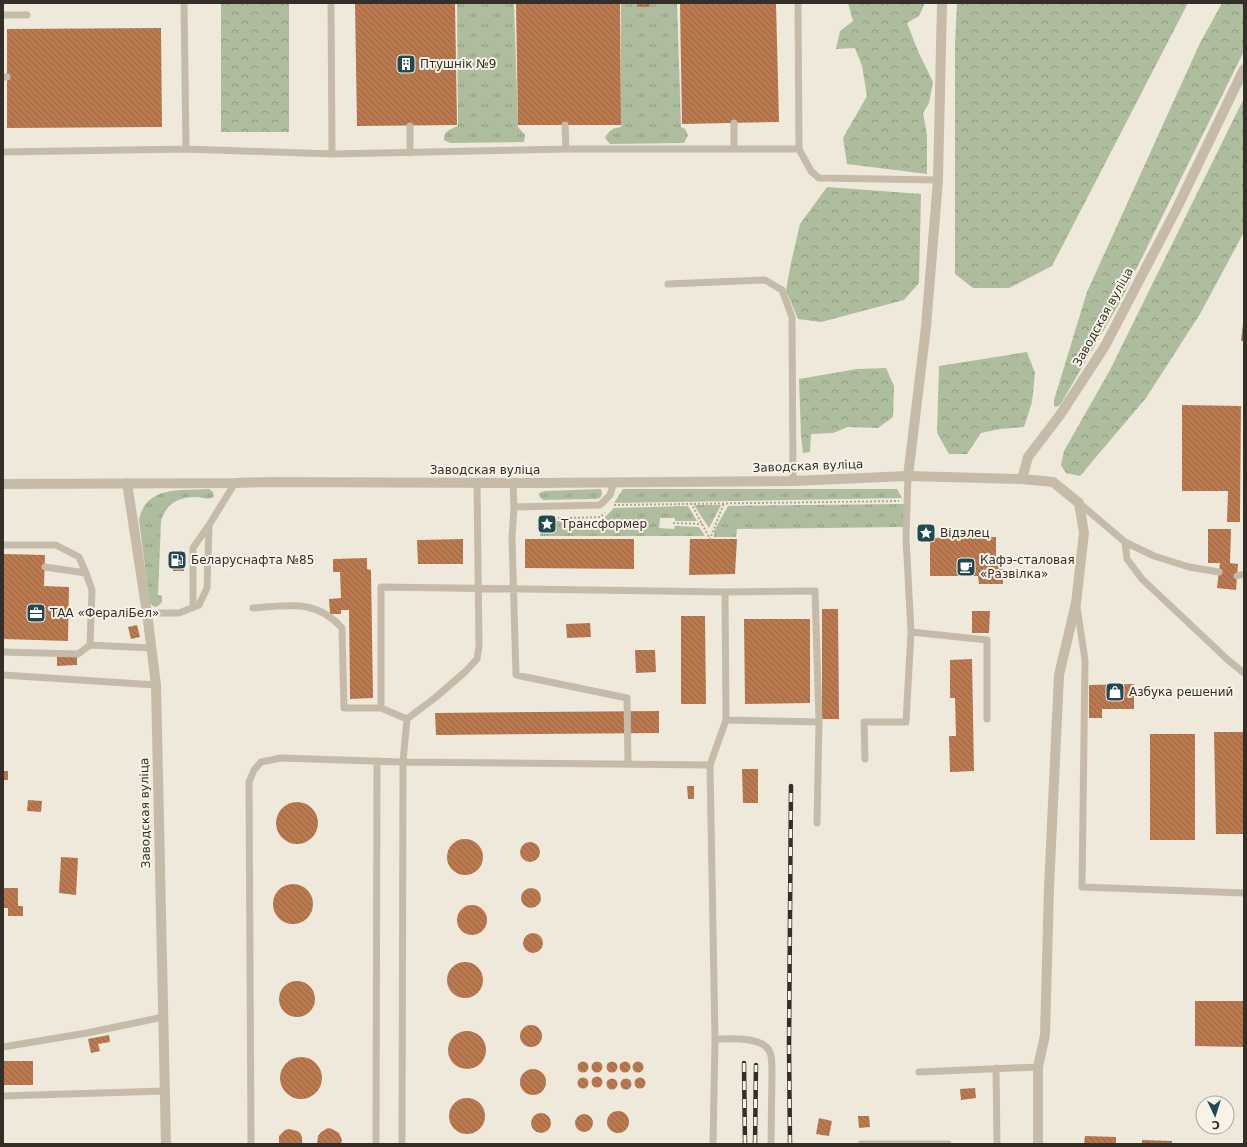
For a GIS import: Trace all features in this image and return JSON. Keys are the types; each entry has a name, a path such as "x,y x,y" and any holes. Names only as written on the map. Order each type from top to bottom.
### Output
{"street":[{"path":"908,476 926,327 938,180 942,3"},
{"name":"Заводская вуліца","path":"3,484 793,481 908,476 1022,479 1028,457 1060,415 1105,346 1177,208 1244,69"},
{"path":"1022,479 1053,482 1079,503 1084,533 1076,603 1059,675 1049,888 1045,1035 1038,1067 1038,1144"},
{"name":"Заводская вуліца","path":"127,483 147,613 156,685 166,1144"}],"lane":[{"path":"184,3 186,149"},
{"path":"331,3 332,154"},
{"path":"798,3 799,149 811,171 819,178 938,180"},
{"path":"3,15 27,15"},
{"path":"734,123 734,149"},
{"path":"565,125 566,149"},
{"path":"410,126 410,153"},
{"path":"3,152 186,149 332,154 566,149 799,149"},
{"path":"668,284 765,280 782,290 792,317 793,481"},
{"path":"865,759 864,722 906,722 911,632 906,538 908,476"},
{"path":"514,507 600,505 610,495 614,482"},
{"path":"193,607 193,548 235,483"},
{"path":"402,1144 403,762 407,719 442,692 465,672 477,659 479,646 477,483"},
{"path":"513,483 514,507 512,538 516,675 627,698 628,764"},
{"path":"1079,503 1125,542 1154,556 1189,567 1219,572"},
{"path":"147,613 180,613 199,604 207,588 209,525"},
{"path":"1125,542 1128,559 1142,580 1244,673"},
{"path":"3,545 56,545 79,557 92,590 90,645"},
{"path":"45,567 86,573"},
{"path":"381,708 381,587 725,592 815,591 819,722 817,823"},
{"path":"713,1144 715,1039 710,765 726,720 725,592"},
{"path":"1076,603 1085,660 1082,887 1244,893"},
{"path":"252,608 299,605 307,606 319,610 334,619 342,628 344,708 381,708 407,719"},
{"path":"911,632 987,640 987,719"},
{"path":"3,652 78,654 90,645 152,648"},
{"path":"3,675 156,685"},
{"path":"726,720 819,722"},
{"path":"251,1144 249,782 254,770 261,762 281,758 403,762 710,765"},
{"path":"376,1144 377,761"},
{"path":"3,1047 87,1033 163,1017"},
{"path":"715,1039 737,1039 761,1042 770,1051 772,1060 771,1144"},
{"path":"919,1072 1038,1067"},
{"path":"996,1068 997,1144"},
{"path":"3,1096 165,1090"},
{"path":"861,1144 948,1144"}],"path":[{"path":"538,519 600,517 613,505 907,501"},
{"path":"691,503 710,540 724,503"},
{"path":"673,523 702,524"}],"green space":[{"path":"221,3 289,3 289,132 221,132"},
{"path":"457,3 514,3 518,127 525,135 524,142 450,143 444,140 446,132 458,126"},
{"path":"621,3 677,3 681,127 685,129 688,135 684,143 610,144 605,138 612,130 621,127"},
{"path":"848,3 925,3 919,16 907,23 918,51 933,82 929,103 923,113 927,135 927,174 847,164 843,138 867,96 862,66 855,48 836,49 840,31 853,21"},
{"path":"957,3 1188,3 1052,266 1009,288 973,288 955,274 955,44"},
{"path":"1222,3 1244,3 1244,51 1120,302 1060,405 1056,407 1054,406 1054,400 1087,292 1200,43"},
{"path":"1244,98 1244,232 1200,314 1146,398 1080,476 1066,473 1061,465 1064,451 1110,370"},
{"path":"827,187 921,194 919,283 904,300 821,322 798,319 786,290 791,263 800,224"},
{"path":"1027,352 1035,373 1032,402 1024,427 1000,429 981,433 967,454 949,454 937,433 939,366"},
{"path":"886,368 894,386 893,417 878,428 848,427 833,433 811,434 810,452 803,453 799,379 857,369"},
{"path":"209,489 213,492 214,497 208,499 191,497 175,502 167,509 161,521 158,595 162,596 162,602 158,606 154,607 150,603 149,598 139,520 143,509 149,501 157,495 166,492 176,490"},
{"path":"601,489 602,494 600,498 595,499 544,500 539,494 545,491"},
{"path":"623,489 897,489 902,498 614,503"},
{"path":"904,504 904,527 737,529 736,537 714,537 714,531 728,506"},
{"path":"694,505 721,505 709,528"},
{"path":"688,506 697,521 675,521 675,518 660,518 659,528 674,529 675,526 699,527 705,536 540,536 541,521 601,521 614,508"}],"building":[{"name":"Птушнік №9","path":"355,3 455,3 457,125 357,126"},
{"path":"516,3 620,3 621,125 518,125"},
{"path":"637,3 650,3 649,7 637,7"},
{"path":"680,3 776,3 779,122 682,124"},
{"path":"161,28 162,127 7,128 7,29"},
{"path":"1243,324 1244,341 1241,341"},
{"path":"1182,405 1241,406 1240,522 1227,522 1228,491 1182,491"},
{"path":"1208,529 1231,529 1230,563 1238,564 1236,590 1217,588 1220,563 1208,563"},
{"name":"Кафэ-сталовая «Развілка»","path":"996,537 996,558 1002,558 1003,584 979,584 978,576 930,576 930,538"},
{"path":"463,539 463,564 418,564 417,540"},
{"path":"525,539 634,539 634,569 525,568"},
{"path":"690,539 737,539 735,574 689,575"},
{"path":"184,553 184,571 173,571 172,554"},
{"name":"ТАА «ФераліБел»","path":"3,554 45,555 44,586 69,587 68,641 3,639"},
{"path":"367,558 367,569 371,570 373,698 350,699 349,610 341,610 341,614 330,614 329,599 341,598 340,572 333,572 333,559"},
{"path":"822,609 838,609 839,719 822,719"},
{"path":"972,611 990,611 989,633 972,633"},
{"path":"681,616 705,616 706,704 681,704"},
{"path":"744,619 810,619 810,703 745,704"},
{"path":"590,623 591,637 567,638 566,624"},
{"path":"137,625 140,637 131,639 128,627"},
{"path":"635,650 655,650 656,672 636,673"},
{"path":"57,657 77,657 77,665 57,666"},
{"path":"972,659 974,771 950,772 949,736 956,736 955,698 950,698 950,660"},
{"path":"1134,684 1134,709 1102,709 1102,718 1089,718 1089,685"},
{"path":"659,711 659,733 436,735 435,713"},
{"path":"1214,732 1244,732 1244,834 1216,834"},
{"path":"1150,734 1195,734 1195,840 1150,840"},
{"path":"742,769 758,769 758,803 743,803"},
{"path":"3,771 8,771 8,780 3,780"},
{"path":"687,786 694,786 694,799 688,799"},
{"path":"28,800 42,801 41,812 27,811"},
{"path":"293,802 301,802 309,805 315,811 318,823 315,835 309,841 301,844 293,844 285,841 279,835 276,827 276,819 279,811 285,805"},
{"path":"469,839 478,844 482,850 482,864 478,870 469,875 461,875 452,870 448,864 447,853 452,844 458,840"},
{"path":"530,842 537,845 540,852 537,859 530,862 523,859 520,852 523,845"},
{"path":"61,857 78,858 76,895 59,893"},
{"path":"293,884 301,886 307,890 311,896 313,904 311,912 307,918 301,922 293,924 285,922 279,918 275,912 273,904 275,896 279,890 285,886"},
{"path":"3,888 18,888 18,906 23,906 23,916 8,916 8,908 3,908"},
{"path":"531,888 538,891 541,898 538,905 531,908 524,905 521,898 524,891"},
{"path":"472,905 478,906 486,914 486,926 478,934 472,935 466,934 458,926 457,920 458,914 466,906"},
{"path":"533,933 540,936 543,943 540,950 533,953 526,950 523,943 526,936"},
{"path":"468,962 478,967 482,973 482,987 478,993 472,997 462,998 452,993 448,987 447,977 452,967 458,963"},
{"path":"301,981 310,986 314,992 314,1006 310,1012 301,1017 293,1017 284,1012 280,1006 279,995 284,986 290,982"},
{"path":"1195,1001 1244,1001 1244,1047 1195,1046"},
{"path":"531,1025 539,1028 542,1036 539,1044 531,1047 523,1044 520,1036 523,1028"},
{"path":"463,1031 471,1031 478,1034 483,1039 486,1050 483,1061 478,1066 471,1069 463,1069 456,1066 451,1061 448,1054 448,1046 451,1039 456,1034"},
{"path":"109,1035 110,1042 98,1044 100,1051 91,1053 88,1039"},
{"path":"297,1057 305,1057 316,1063 322,1074 322,1082 316,1093 305,1099 297,1099 286,1093 280,1082 280,1074 286,1063"},
{"path":"3,1061 33,1061 33,1085 3,1085"},
{"path":"581,1062 585,1062 587,1063 587,1071 581,1072 578,1069 578,1065"},
{"path":"595,1062 599,1062 601,1063 601,1071 595,1072 592,1069 592,1065"},
{"path":"610,1062 614,1062 616,1063 616,1071 610,1072 607,1069 607,1065"},
{"path":"623,1062 627,1062 629,1063 629,1071 623,1072 620,1069 620,1065"},
{"path":"636,1062 640,1062 642,1063 642,1071 636,1072 633,1069 633,1065"},
{"path":"533,1069 542,1073 546,1082 542,1091 533,1095 524,1091 520,1082 524,1073"},
{"path":"595,1077 599,1077 601,1078 601,1086 595,1087 592,1084 592,1080"},
{"path":"581,1078 585,1078 587,1079 587,1087 581,1088 578,1085 578,1081"},
{"path":"638,1078 642,1078 644,1079 644,1087 638,1088 635,1085 635,1081"},
{"path":"610,1079 614,1079 616,1080 616,1088 610,1089 607,1086 607,1082"},
{"path":"624,1079 628,1079 630,1080 630,1088 624,1089 621,1086 621,1082"},
{"path":"975,1088 976,1098 961,1100 960,1089"},
{"path":"467,1098 480,1103 485,1116 480,1129 467,1134 454,1129 449,1116 454,1103"},
{"path":"618,1111 626,1114 629,1122 626,1130 618,1133 610,1130 607,1122 610,1114"},
{"path":"541,1113 548,1116 551,1123 548,1130 541,1133 534,1130 531,1123 534,1116"},
{"path":"580,1114 588,1114 593,1119 591,1130 588,1132 580,1132 575,1127 575,1119"},
{"path":"858,1116 869,1116 870,1127 859,1128"},
{"path":"819,1118 832,1121 829,1136 816,1134"},
{"path":"328,1128 339,1133 342,1140 341,1144 317,1144 318,1136 321,1132"},
{"path":"289,1129 300,1133 302,1137 302,1144 279,1144 279,1136 285,1130"},
{"path":"1085,1136 1116,1137 1116,1144 1084,1144"},
{"path":"1142,1140 1172,1141 1172,1144 1142,1144"}],"railway":[{"path":"790,1144 789,1046 791,786"},
{"path":"744,1063 745,1144"},
{"path":"755,1144 756,1065"}],"place":[{"name":"Птушнік №9","path":"406,64"},
{"name":"Трансформер","path":"547,524"},
{"name":"Відэлец","path":"926,533"},
{"name":"Беларуснафта №85","path":"177,560"},
{"name":"Кафэ-сталовая «Развілка»","path":"966,567"},
{"name":"ТАА «ФераліБел»","path":"36,613"},
{"name":"Азбука решений","path":"1115,692"}]}
